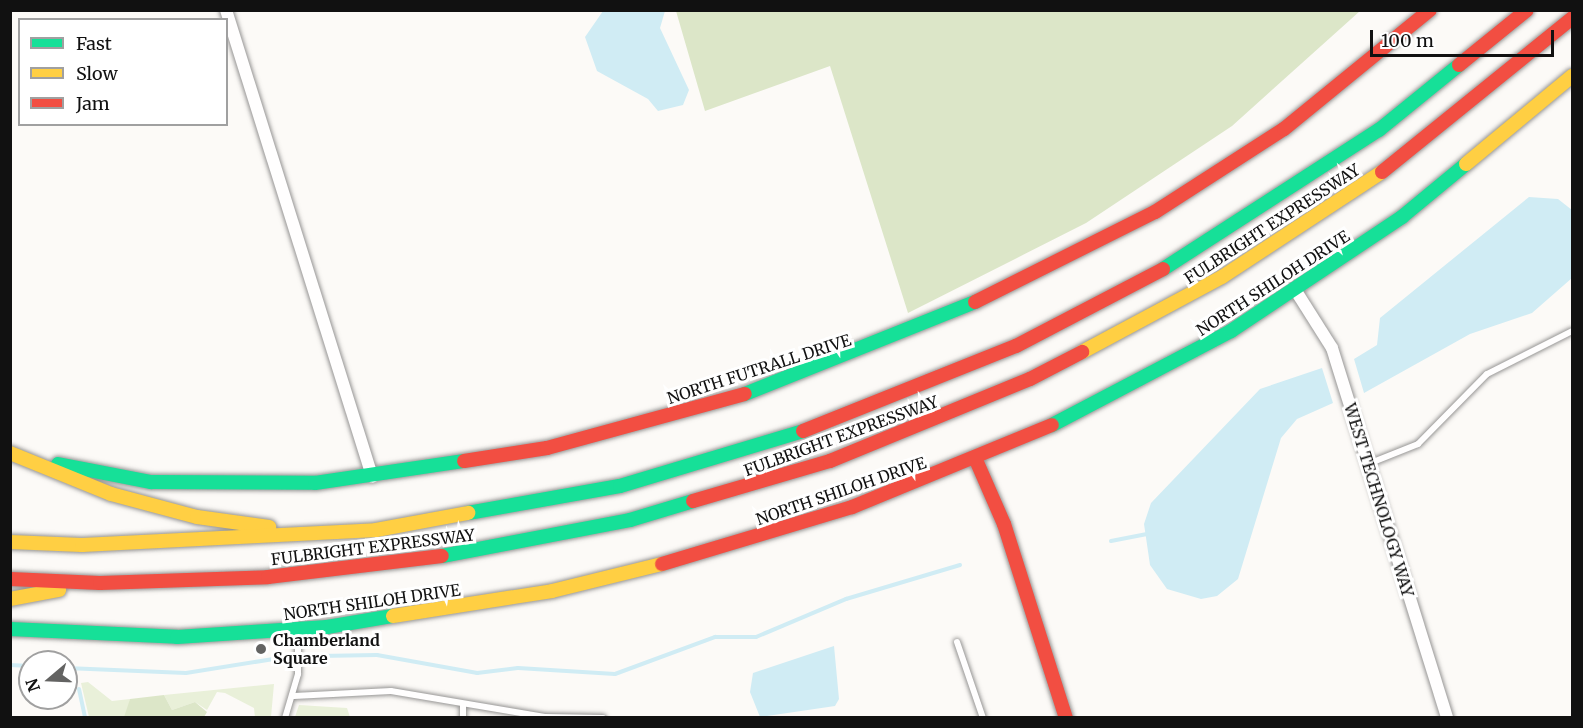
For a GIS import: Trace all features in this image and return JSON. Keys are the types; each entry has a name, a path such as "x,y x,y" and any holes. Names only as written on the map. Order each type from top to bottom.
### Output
{"main road":[{"name":"NORTH FUTRALL DRIVE","path":"10,453 151,482 261,486 372,477 515,454 645,424 798,376 929,325 1085,251 1197,188 1319,103 1430,10"},
{"name":"FULBRIGHT EXPRESSWAY","path":"10,542 82,545 330,535 459,518 681,470 830,423 968,367 1096,307 1275,203 1424,97 1527,10"},
{"name":"FULBRIGHT EXPRESSWAY","path":"10,579 100,582 268,577 470,553 703,501 902,434 1101,345 1294,234 1449,123 1572,18"},
{"name":"NORTH SHILOH DRIVE","path":"10,629 177,638 298,631 552,591 638,571 812,521 976,460 1178,362 1296,291 1471,164 1572,76"},
{"path":"10,453 111,494 198,517 330,535"},
{"path":"976,460 1004,524 1066,717"},
{"path":"10,599 100,582"}],"street":[{"path":"226,10 372,477"},
{"name":"WEST TECHNOLOGY WAY","path":"1296,291 1332,348 1447,717"}],"lane":[{"path":"1368,464 1418,444 1487,374 1572,331"},
{"path":"285,717 294,696 298,631"},
{"path":"957,642 983,717"},
{"path":"294,696 391,691 545,717 603,717"},
{"path":"463,704 463,717"}],"green space":[{"path":"676,10 1360,11 1232,126 1086,223 908,313 830,66 705,111"},
{"path":"88,682 112,701 130,699 128,716 89,717 81,683"},
{"path":"274,684 271,717 255,718 254,708 225,693 217,692 207,710 195,702 172,710 164,695"},
{"path":"164,695 172,710 195,702 207,712 204,717 124,717 130,699"},
{"path":"299,705 347,708 350,717 295,717"}],"water":[{"path":"603,11 665,11 660,28 689,90 683,105 658,111 648,99 597,71 585,37"},
{"path":"1529,197 1558,199 1572,210 1572,278 1532,313 1470,334 1364,393 1354,359 1377,345 1380,318"},
{"path":"1322,368 1333,403 1297,419 1281,438 1238,579 1217,596 1201,599 1167,589 1150,565 1144,524 1151,503 1260,389"},
{"path":"834,646 839,699 835,706 760,717 750,692 753,673"}],"waterway":[{"path":"1111,541 1148,534"},
{"path":"319,656 377,655 477,673 518,668 615,674 715,637 756,637 846,599 960,565"},
{"path":"78,668 186,673 280,658"},
{"path":"10,665 18,665"},
{"path":"79,689 85,718"}],"traffic: fast":[{"path":"1163,269 1379,130 1459,65"},
{"path":"1052,425 1231,331 1402,217 1466,164"},
{"path":"745,394 975,302"},
{"path":"468,513 620,486 803,431"},
{"path":"58,464 151,482 315,483 464,461"},
{"path":"442,556 630,520 693,501"},
{"path":"10,629 177,637 327,627 393,616"}],"traffic: slow":[{"path":"1466,164 1572,76"},
{"path":"1082,352 1222,277 1382,172"},
{"path":"10,453 111,494 197,517 269,527"},
{"path":"10,542 82,545 376,530 468,513"},
{"path":"393,616 552,591 662,564"},
{"path":"10,599 59,590"}],"traffic: jam":[{"path":"975,302 1155,212 1284,129 1430,10"},
{"path":"1459,65 1527,10"},
{"path":"1382,172 1572,18"},
{"path":"803,431 1016,346 1163,269"},
{"path":"693,501 830,461 1030,379 1082,352"},
{"path":"464,461 547,448 745,394"},
{"path":"662,564 852,507 1052,425"},
{"path":"976,460 1004,524 1066,718"},
{"path":"10,579 100,583 268,577 442,556"}],"place":[{"name":"Chamberland Square","path":"261,649"}]}
